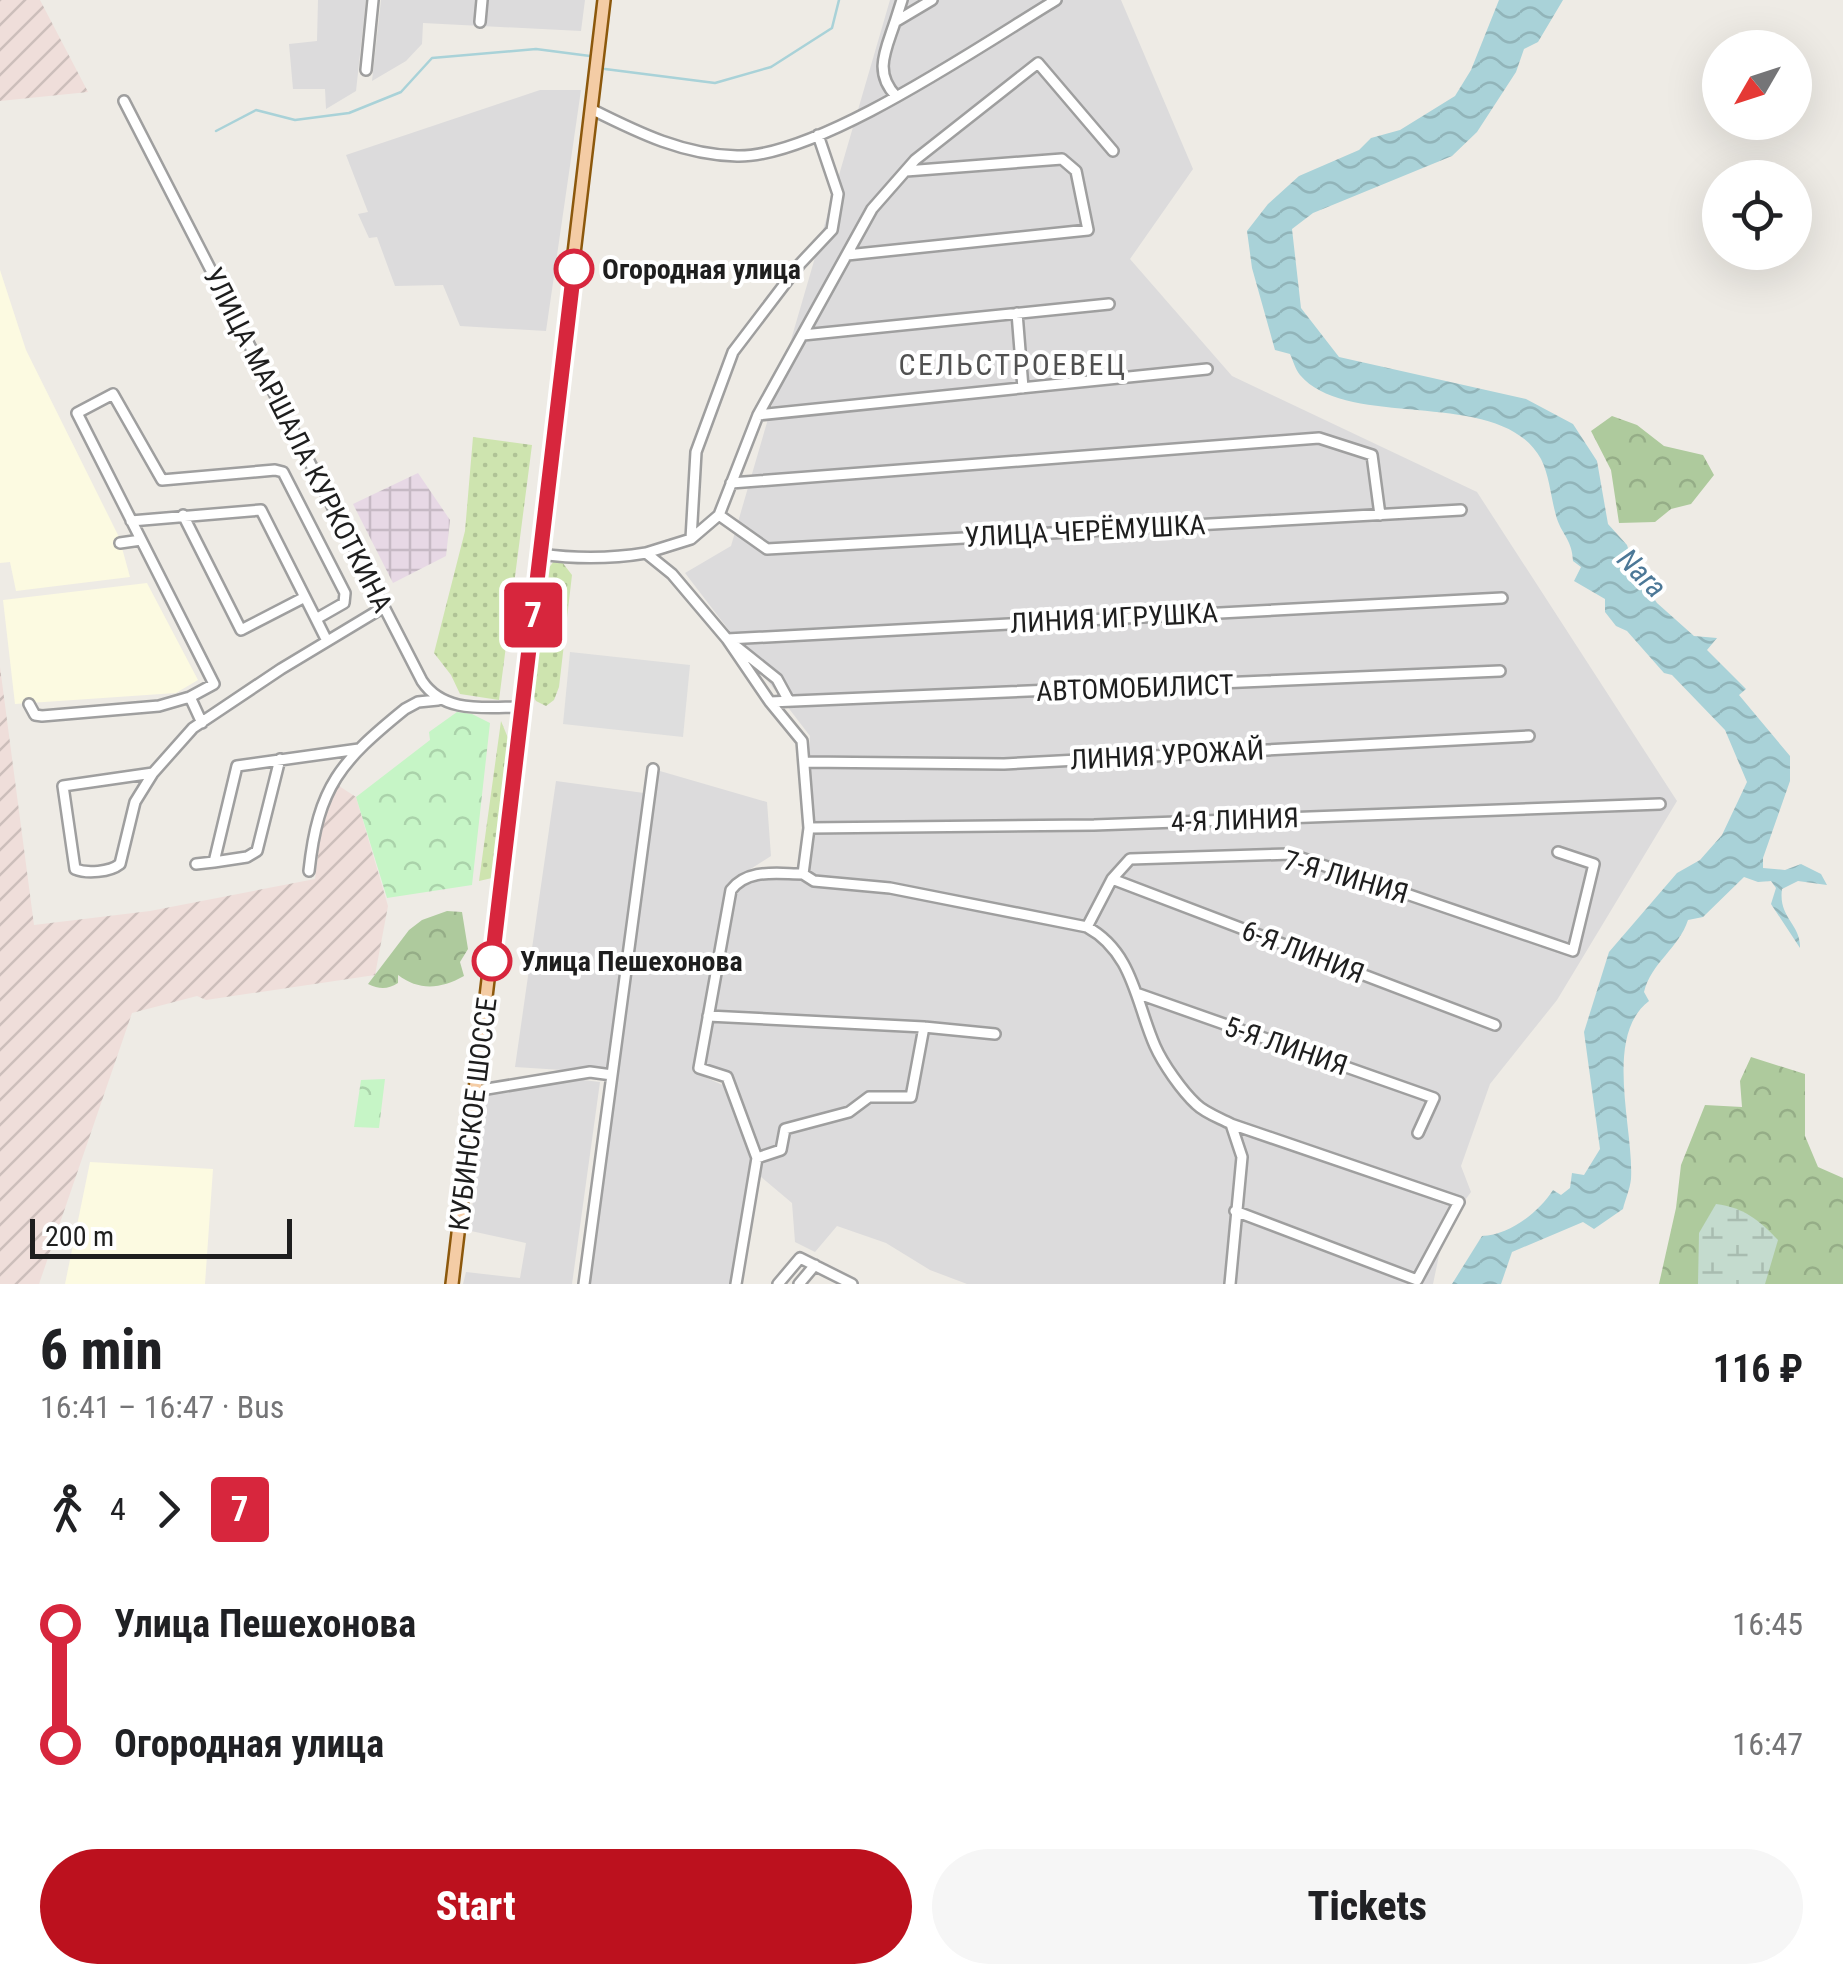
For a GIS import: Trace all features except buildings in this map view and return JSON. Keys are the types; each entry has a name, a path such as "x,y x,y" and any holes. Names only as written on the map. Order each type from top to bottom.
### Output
{"main road":[{"path":"522,706 604,0"},
{"name":"КУБИНСКОЕ ШОССЕ","path":"452,1284 522,706"}],"street":[{"path":"366,70 374,0"},
{"path":"480,22 482,0"},
{"path":"896,96 884,84 882,68 902,0"},
{"path":"895,22 932,0"},
{"path":"593,110 665,145 738,156 791,148 896,96 1056,0"},
{"path":"540,554 604,558 646,553 691,539 719,515 758,416 872,209 906,171 1038,63 1113,151"},
{"name":"УЛИЦА МАРШАЛА КУРКОТКИНА","path":"124,101 422,681 438,700"},
{"path":"691,539 696,452 733,352 800,264 832,230 838,194 818,135"},
{"path":"847,255 1088,230 1076,171 1062,159 906,171"},
{"path":"802,335 1109,304"},
{"path":"1017,314 1023,388"},
{"path":"758,416 1207,369"},
{"path":"29,704 34,715 42,716 158,706 190,697 214,684 76,413 113,394 162,480 283,472 345,593 344,604 316,618"},
{"path":"731,484 1319,438 1372,455 1380,515"},
{"path":"131,521 261,510 327,641"},
{"name":"УЛИЦА ЧЕРЁМУШКА","path":"719,515 768,549 1461,510"},
{"path":"183,515 241,630 305,597"},
{"path":"120,543 141,540"},
{"path":"646,553 672,574 727,638 802,741 809,828 802,874"},
{"name":"ЛИНИЯ ИГРУШКА","path":"727,638 1502,598"},
{"path":"153,773 64,786 76,868 86,872 120,864 135,802 153,773 202,722 384,607"},
{"path":"727,638 777,678 789,701"},
{"name":"АВТОМОБИЛИСТ","path":"770,702 1500,671"},
{"path":"190,697 202,722"},
{"path":"308,870 323,798 359,749 405,709 418,702 438,700 448,704 522,706"},
{"name":"ЛИНИЯ УРОЖАЙ","path":"804,762 1004,764 1530,736"},
{"path":"214,862 237,766 359,749"},
{"path":"196,864 247,857 257,851 280,760"},
{"path":"584,1284 653,769"},
{"name":"4-Я ЛИНИЯ","path":"809,828 1094,825 1660,804"},
{"name":"7-Я ЛИНИЯ","path":"1112,879 1130,860 1290,854 1573,951 1594,864 1558,852"},
{"path":"736,1284 757,1158 727,1077 699,1068 731,890 738,880 756,874 802,874 814,881 890,888 1087,926 1117,951 1139,994 1156,1048 1197,1106 1230,1124 1460,1202 1417,1280 1236,1211"},
{"path":"1087,926 1112,879"},
{"name":"6-Я ЛИНИЯ","path":"1112,879 1495,1025"},
{"name":"5-Я ЛИНИЯ","path":"1139,994 1434,1098 1418,1133"},
{"path":"708,1016 924,1026 996,1034"},
{"path":"757,1158 781,1150 785,1129 849,1112 869,1097 911,1097 924,1026"},
{"path":"475,1091 590,1072 612,1075"},
{"path":"1230,1124 1242,1157 1230,1284"},
{"path":"778,1284 800,1258 852,1284"},
{"path":"798,1284 815,1265"}],"shaded area":[{"path":"0,0 40,0 88,92 0,101"},
{"path":"318,0 366,0 356,91 326,109 325,89 293,89 289,44 317,41"},
{"path":"381,0 585,0 581,31 423,23 422,44 406,61 372,81"},
{"path":"890,0 1121,0 1193,169 1130,259 1232,376 1477,492 1677,801 1557,1000 1490,1084 1461,1166 1471,1192 1445,1227 1433,1284 967,1284 930,1270 886,1243 837,1226 815,1252 795,1242 792,1203 760,1176 759,1160 727,1077 699,1068 731,890 738,880 802,874 810,736 685,573 731,546"},
{"path":"540,90 581,90 546,331 460,326 443,285 395,286 377,237 369,238 358,214 368,212 346,155"},
{"path":"0,270 26,350 119,537 130,577 16,591 10,562 0,563"},
{"path":"418,473 450,520 446,556 393,583 353,504"},
{"path":"147,583 198,680 176,693 15,704 3,600"},
{"path":"570,652 690,665 683,737 563,724"},
{"path":"0,667 34,925 150,911 315,879 322,825 339,786 356,797 388,906 375,975 206,1000 197,996 132,1013 39,1284 0,1284"},
{"path":"653,769 767,802 771,856 730,882 693,1072 725,1086 752,1159 732,1284 588,1284"},
{"path":"556,781 644,793 609,1073 515,1067"},
{"path":"575,1079 600,1082 572,1284 463,1284 466,1272 520,1278 526,1243 471,1231 479,1090"},
{"path":"90,1162 213,1169 205,1284 65,1284"}],"green space":[{"path":"1612,416 1637,425 1664,446 1703,455 1714,475 1691,504 1671,509 1655,522 1619,523 1611,470 1591,431"},
{"path":"473,437 532,445 499,700 460,694 434,653 465,531"},
{"path":"554,561 562,562 572,575 559,687 554,700 546,706 533,696 546,580"},
{"path":"457,712 490,723 472,885 387,898 356,797 430,740 429,732"},
{"path":"501,721 508,738 492,878 479,881"},
{"path":"447,911 462,912 468,949 460,962 464,976 430,986 414,984 398,975 398,983 390,987 368,984 409,930 422,920"},
{"path":"1751,1057 1805,1074 1805,1136 1818,1167 1843,1178 1843,1284 1659,1284 1681,1165 1705,1105 1742,1107 1740,1081"},
{"path":"385,1079 379,1128 354,1127 361,1080"},
{"path":"1716,1204 1750,1216 1778,1240 1765,1284 1698,1284 1699,1233"}],"water":[{"path":"1499,0 1563,0 1538,42 1524,49 1516,72 1477,132 1452,156 1313,213 1292,229 1301,308 1339,357 1526,399 1573,424 1597,461 1608,524 1627,545 1635,571 1657,603 1694,636 1717,638 1707,650 1746,689 1739,695 1790,756 1790,781 1763,868 1785,870 1801,864 1821,874 1827,885 1798,881 1782,889 1783,907 1800,948 1771,904 1776,888 1771,881 1744,877 1703,917 1688,920 1648,982 1644,992 1649,1001 1635,1017 1627,1037 1624,1084 1631,1179 1623,1209 1594,1229 1583,1222 1512,1252 1501,1284 1452,1284 1482,1236 1523,1221 1553,1190 1561,1195 1570,1188 1572,1173 1584,1175 1600,1149 1584,1032 1609,952 1677,873 1700,860 1722,835 1747,782 1725,730 1672,675 1664,673 1627,631 1616,626 1605,612 1605,599 1574,581 1581,567 1573,561 1557,519 1541,459 1521,436 1493,423 1460,415 1352,402 1322,392 1300,375 1290,354 1275,350 1252,268 1247,231 1268,204 1299,176 1359,150 1371,138 1400,130 1455,96 1471,70"}],"waterway":[{"path":"605,69 715,83 771,67 832,28 839,0"},
{"path":"216,131 256,110 295,120 349,113 401,92 432,58 536,49 590,56"}],"bus line":[{"name":"7","path":"492,961 574,269"}],"place":[{"name":"Огородная улица","path":"574,269"},
{"name":"Улица Пешехонова","path":"492,961"}],"district":[{"name":"СЕЛЬСТРОЕВЕЦ","path":"1013,364"}],"water label":[{"name":"Nara","path":"1642,573"}]}
